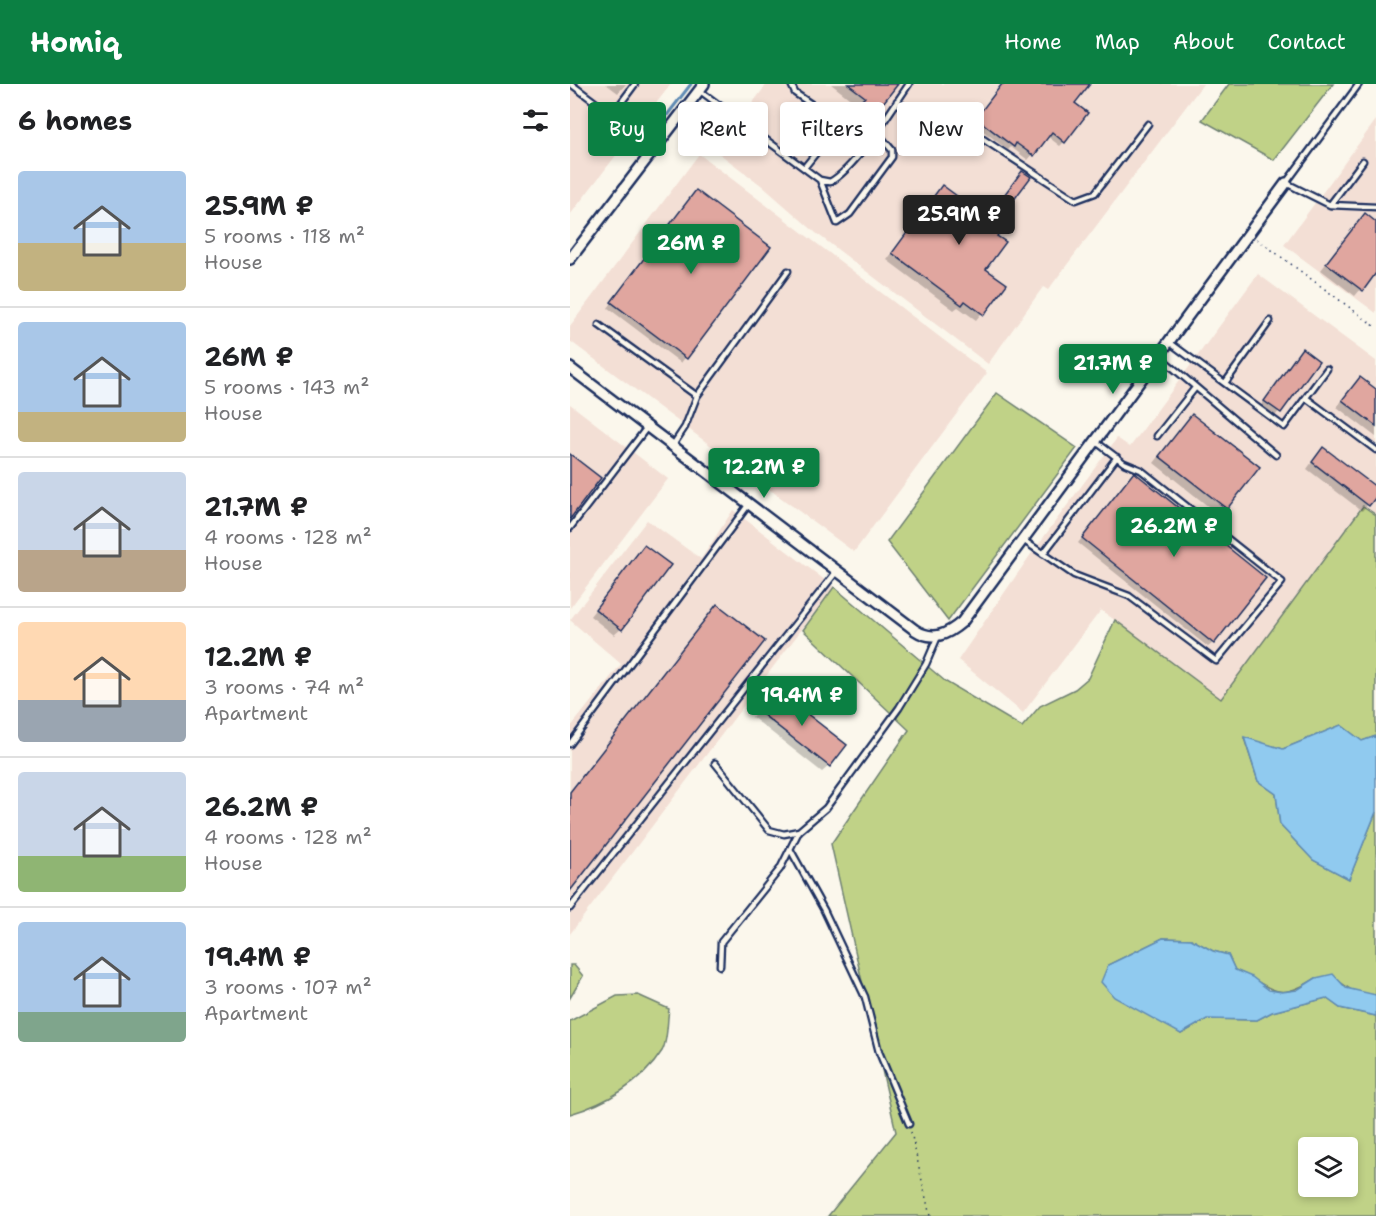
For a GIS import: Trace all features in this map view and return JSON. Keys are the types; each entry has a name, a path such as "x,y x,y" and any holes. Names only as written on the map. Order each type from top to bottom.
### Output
{"street":[{"path":"666,134 701,87"},
{"path":"570,259 649,156"},
{"path":"570,368 923,635 938,636 952,630 962,621 1286,183"}],"lane":[{"path":"622,102 635,84"},
{"path":"791,84 795,93 827,116 831,128 828,136 804,168"},
{"path":"885,118 909,84"},
{"path":"1359,84 1286,183 1330,205 1376,207"},
{"path":"573,85 595,102"},
{"path":"701,87 820,180 830,182 839,178 856,156"},
{"path":"897,101 946,139 983,139 1076,200 1095,193 1148,124"},
{"path":"820,180 837,223 850,214 892,157 892,150 885,138"},
{"path":"1330,205 1363,161"},
{"path":"672,445 686,427 698,396 788,272"},
{"path":"1225,383 1270,321"},
{"path":"599,325 698,396"},
{"path":"1169,342 1284,427 1327,369"},
{"path":"1159,356 1276,455"},
{"path":"1157,436 1195,388"},
{"path":"1306,398 1376,450"},
{"path":"570,528 648,426"},
{"path":"1023,540 1074,574 1129,596 1216,661 1282,582 1141,470 1117,457 1095,441"},
{"path":"1042,554 1117,457"},
{"path":"570,744 713,556 749,504"},
{"path":"570,908 837,571"},
{"path":"720,966 721,942 780,869 799,831 826,808 898,708 926,664 938,636"},
{"path":"714,764 769,830 784,834 799,831"},
{"path":"790,849 824,910 865,997 879,1052 909,1124"}],"path":[{"path":"1250,232 1376,327"},
{"path":"909,1124 930,1216"}],"shaded area":[{"path":"570,84 671,84 657,102 588,102 588,156 615,156 570,215"},
{"path":"767,84 1203,84 1048,290 1043,287 988,364 816,233 761,185 723,156 768,156 768,102 753,102"},
{"path":"1376,120 1376,313 1284,245"},
{"path":"698,156 702,156 987,373 854,552 570,341 570,326"},
{"path":"1258,274 1376,361 1376,515 1363,506 1221,699 1101,610 1023,713 958,660 1029,557 1117,438 1130,447"},
{"path":"570,404 668,479 570,608"},
{"path":"733,510 834,587 570,934 570,728 621,664 570,620 647,520 701,559"}],"green space":[{"path":"1229,84 1333,84 1274,160 1202,120"},
{"path":"997,393 1077,448 948,621 887,542"},
{"path":"1363,506 1376,515 1376,736 1362,741 1341,725 1283,749 1244,738 1258,781 1276,794 1280,825 1313,860 1349,879 1376,812 1376,995 1356,993 1337,980 1316,978 1291,990 1282,992 1274,990 1235,970 1228,955 1213,951 1191,939 1163,938 1108,965 1164,1023 1181,1034 1207,1019 1257,1020 1272,1012 1326,998 1340,1008 1376,1016 1376,1216 828,1216 896,1132 831,844 909,730 803,630 834,587 946,682 1022,727 1040,706 1075,689 1088,678 1115,620 1221,699"},
{"path":"570,965 574,965 583,976 570,998"},
{"path":"638,995 669,1009 662,1051 644,1073 622,1091 570,1114 570,1021 617,996"}],"water":[{"path":"1341,725 1362,741 1376,736 1376,812 1349,879 1313,860 1280,825 1276,794 1258,781 1244,737 1283,749"},
{"path":"1163,938 1191,939 1213,951 1228,955 1235,970 1252,977 1269,990 1282,992 1297,990 1316,978 1333,974 1346,988 1376,995 1376,1016 1340,1008 1326,998 1272,1012 1257,1020 1207,1019 1181,1034 1114,997 1101,982 1108,965"}],"building":[{"path":"848,84 898,84 884,102 861,101 865,97"},
{"path":"1002,84 1090,84 1075,103 1088,113 1065,143 1052,132 1034,156 1016,143 1014,147 984,124 984,108"},
{"path":"1022,171 1031,177 997,222 1003,227 997,236 1006,242 986,269 1007,284 984,315 965,301 962,305 892,253 942,185 987,218"},
{"path":"696,190 771,247 687,359 611,302"},
{"path":"1365,213 1376,222 1376,273 1363,291 1326,263"},
{"path":"1302,348 1319,361 1281,413 1264,401"},
{"path":"1360,377 1376,389 1376,426 1342,400"},
{"path":"1192,414 1260,467 1227,509 1159,456"},
{"path":"1323,447 1376,487 1376,497 1369,506 1312,462"},
{"path":"570,454 601,478 570,519"},
{"path":"1134,472 1266,578 1214,644 1082,538"},
{"path":"644,545 671,565 622,630 595,609"},
{"path":"717,604 765,641 570,891 570,792"},
{"path":"774,688 847,745 830,767 757,710"}],"waterway":[{"path":"666,116 691,84"}]}
